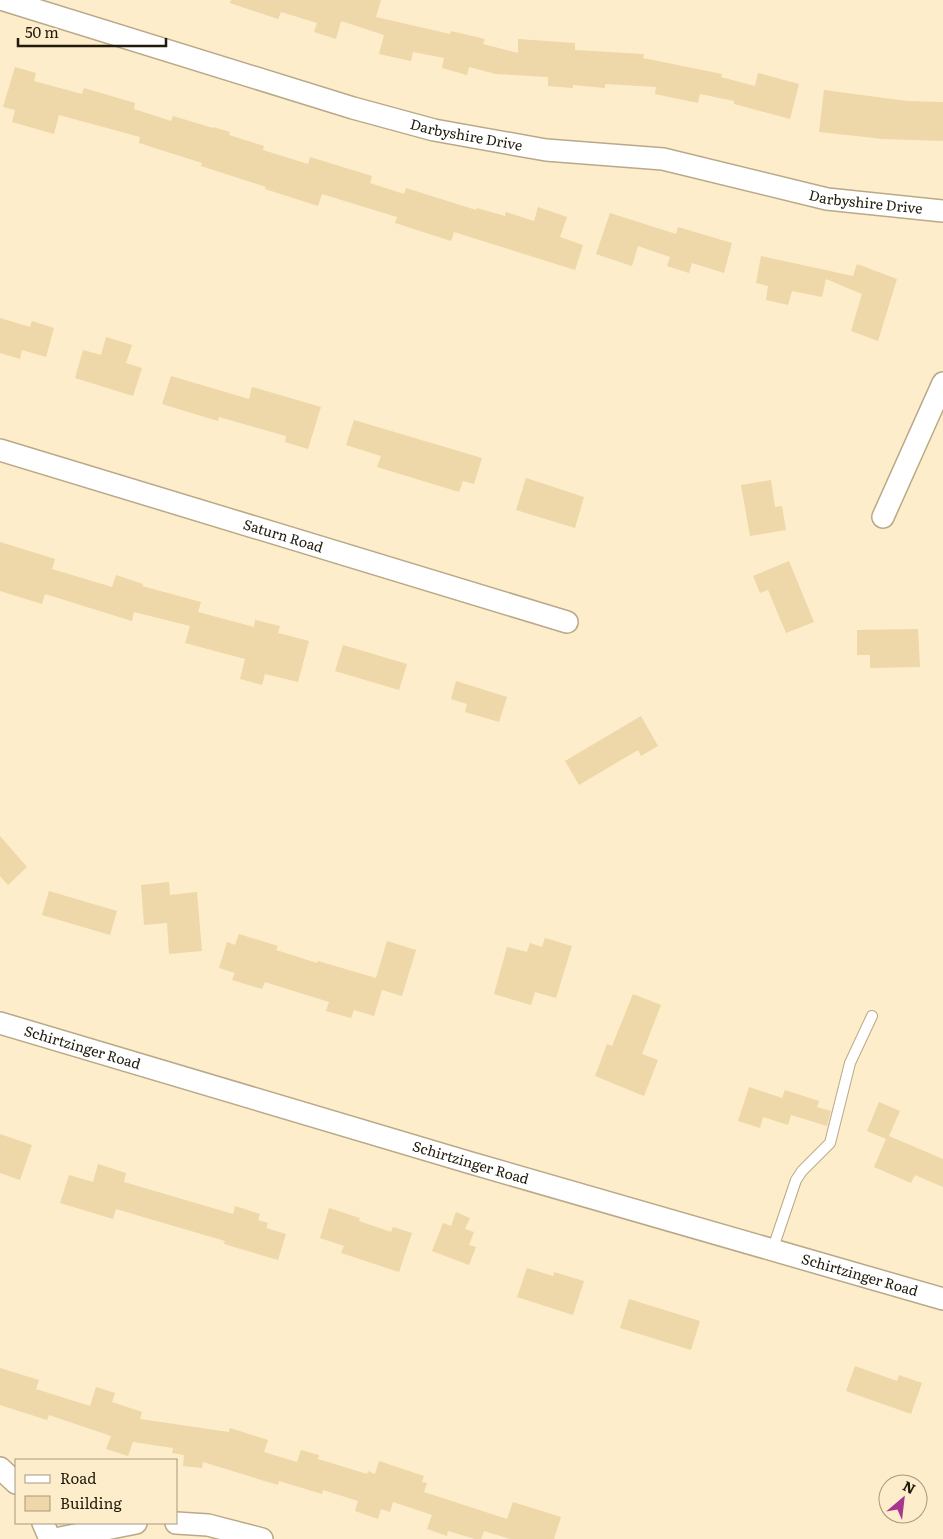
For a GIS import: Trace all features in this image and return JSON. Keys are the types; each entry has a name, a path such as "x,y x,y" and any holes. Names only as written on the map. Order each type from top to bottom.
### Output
{"street":[{"name":"Darbyshire Drive","path":"4,0 353,108 434,130 546,150 663,160 827,199 943,211"},
{"path":"883,516 943,383"},
{"name":"Saturn Road","path":"0,450 567,622"},
{"name":"Schirtzinger Road","path":"0,1024 772,1251 943,1299"},
{"path":"0,1468 15,1481"},
{"path":"178,1523 208,1525 262,1539"},
{"path":"43,1524 50,1539"},
{"path":"56,1539 131,1524"}],"lane":[{"path":"772,1251 796,1180 802,1171 830,1143 850,1063 872,1016"}],"building":[{"path":"231,0 381,0 376,17 450,34 451,31 485,39 483,44 518,53 518,39 575,43 575,50 644,54 643,58 722,74 721,77 755,86 758,73 799,84 790,119 734,104 734,101 700,94 698,103 655,94 656,87 605,84 605,88 573,85 573,88 548,86 548,77 496,74 469,67 467,75 442,68 444,58 413,52 411,61 379,54 384,35 341,21 336,39 314,32 317,23 281,12 278,19 230,3"},
{"path":"15,67 36,73 34,81 82,94 84,88 135,103 134,109 171,121 173,116 230,132 229,135 264,146 263,150 308,164 310,157 372,176 370,183 404,194 406,188 476,210 477,208 505,216 506,212 534,221 538,207 567,217 560,237 583,245 575,270 454,232 451,241 395,223 397,217 322,194 318,206 201,166 202,163 139,143 140,137 59,115 54,134 12,122 15,110 3,107"},
{"path":"824,90 907,101 943,102 943,141 883,139 819,132"},
{"path":"610,213 676,234 678,227 732,243 724,273 692,263 689,273 667,266 670,257 638,246 632,266 596,254"},
{"path":"761,256 853,276 857,264 897,279 878,341 851,331 862,294 826,279 822,297 792,291 788,305 766,300 768,286 756,283"},
{"path":"0,318 30,327 32,321 54,328 46,357 22,350 20,359 0,353"},
{"path":"106,337 132,345 126,363 142,368 133,396 75,378 83,350 101,355"},
{"path":"171,376 249,399 252,387 321,407 308,449 285,442 286,436 219,417 218,421 162,404"},
{"path":"354,420 482,458 474,484 463,481 459,492 377,467 381,456 346,445"},
{"path":"526,478 584,497 575,528 516,510"},
{"path":"771,480 775,507 782,506 786,530 750,536 741,485"},
{"path":"0,542 55,559 52,569 112,587 116,575 143,584 142,586 201,602 198,612 254,627 255,620 280,626 278,633 309,641 298,682 265,674 262,685 240,679 245,659 185,643 190,626 134,612 132,621 45,594 42,604 0,591"},
{"path":"789,561 814,622 786,633 768,590 760,593 753,576"},
{"path":"918,629 920,667 870,668 870,655 857,655 857,630"},
{"path":"343,645 407,664 399,690 335,671"},
{"path":"456,681 507,697 499,722 465,712 467,704 451,699"},
{"path":"641,716 658,746 641,756 638,750 579,785 565,761"},
{"path":"0,836 27,867 8,885 0,876"},
{"path":"169,882 170,895 197,892 202,951 169,954 167,923 144,925 141,885"},
{"path":"49,891 117,911 110,935 42,915"},
{"path":"239,934 278,946 276,950 376,978 387,941 416,950 402,996 382,990 374,1016 354,1010 351,1018 326,1011 329,1002 265,982 262,989 232,980 235,973 219,968 227,942 235,945"},
{"path":"545,938 572,946 556,998 535,992 531,1005 494,994 507,947 527,952 530,943 542,947"},
{"path":"633,994 661,1005 642,1054 658,1060 644,1096 595,1076 607,1044 612,1046"},
{"path":"749,1087 782,1098 785,1090 819,1101 817,1107 831,1111 827,1126 791,1115 788,1125 763,1117 760,1128 738,1121"},
{"path":"879,1102 900,1111 889,1136 943,1159 943,1187 915,1175 911,1183 874,1167 886,1139 867,1131"},
{"path":"0,1134 32,1145 20,1180 0,1173"},
{"path":"98,1164 126,1173 124,1182 233,1214 235,1206 260,1214 258,1220 268,1223 266,1228 286,1234 278,1260 224,1244 225,1241 116,1209 113,1219 60,1203 69,1175 93,1182"},
{"path":"329,1208 360,1218 359,1221 391,1232 393,1227 412,1233 399,1272 341,1253 344,1246 320,1238"},
{"path":"456,1212 470,1218 465,1229 474,1232 469,1245 476,1247 469,1265 432,1251 443,1223 451,1226"},
{"path":"527,1268 553,1276 554,1272 584,1281 573,1315 517,1297"},
{"path":"629,1299 700,1321 691,1350 620,1328"},
{"path":"855,1366 897,1381 899,1375 922,1383 911,1414 846,1391"},
{"path":"0,1368 39,1380 36,1389 90,1406 96,1387 115,1393 112,1402 142,1412 140,1419 229,1432 230,1428 268,1440 264,1452 297,1462 301,1450 319,1455 318,1459 367,1474 368,1471 375,1474 379,1461 424,1476 422,1482 427,1483 424,1492 507,1519 513,1502 561,1517 554,1539 510,1539 484,1531 481,1539 448,1531 447,1536 427,1529 432,1515 393,1502 390,1512 381,1509 378,1519 355,1511 358,1501 323,1490 322,1494 279,1481 278,1485 203,1462 202,1468 183,1466 184,1455 172,1453 173,1448 133,1442 128,1456 106,1449 111,1436 49,1415 47,1420 0,1405"}]}
